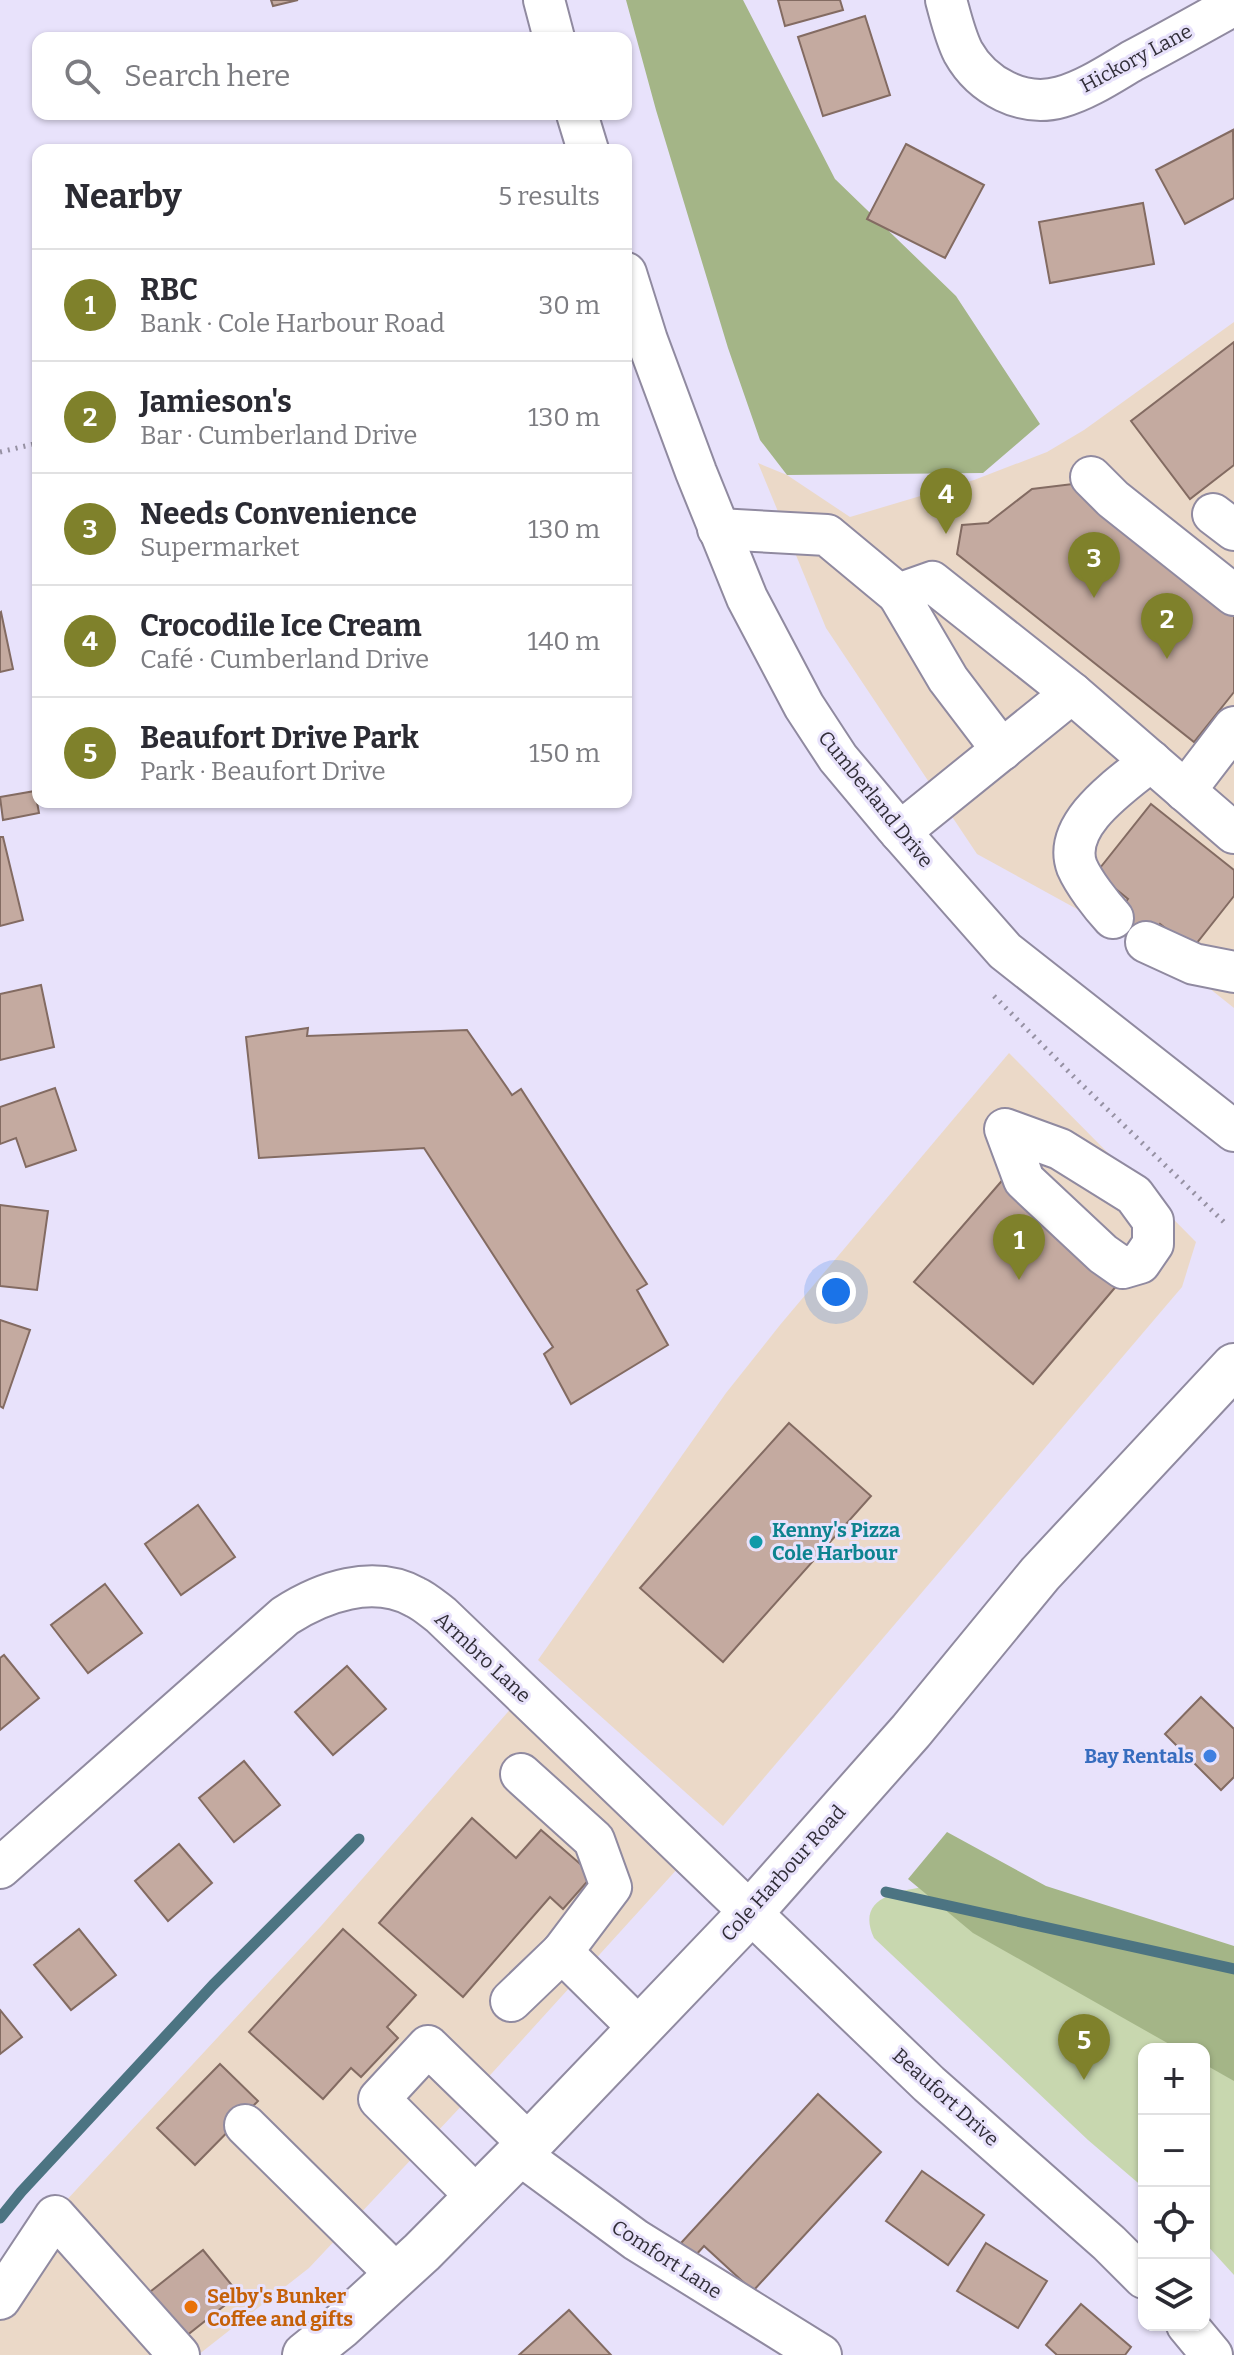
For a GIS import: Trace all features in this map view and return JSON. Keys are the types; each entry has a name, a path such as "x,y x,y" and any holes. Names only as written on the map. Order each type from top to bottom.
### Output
{"main road":[{"name":"Cole Harbour Road","path":"305,2355 397,2275 477,2197 750,1913 911,1731 1040,1574 1234,1366"}],"street":[{"path":"544,0 552,32"},
{"name":"Hickory Lane","path":"946,0 960,44 971,64 980,74 1012,95 1036,100 1060,97 1094,83 1234,5"},
{"path":"579,120 586,144"},
{"name":"Cumberland Drive","path":"632,292 718,529 747,598 804,706 838,758 1005,951 1234,1131"},
{"path":"1091,477 1113,499 1234,595"},
{"path":"718,529 827,535 898,594 948,679 1002,750"},
{"path":"898,594 932,582 1072,693 1234,833"},
{"path":"900,832 1072,693"},
{"path":"1185,791 1234,727"},
{"path":"1113,918 1101,905 1077,866 1074,844 1092,810 1151,761"},
{"path":"1146,942 1194,964 1234,972"},
{"name":"Armbro Lane","path":"0,1868 285,1616 328,1594 354,1588 381,1587 415,1596 441,1615 750,1913"},
{"path":"511,2001 562,1952 611,1887 594,1840 521,1774"},
{"name":"Beaufort Drive","path":"750,1913 929,2084 1138,2272"},
{"path":"562,1952 639,2028"},
{"name":"Comfort Lane","path":"477,2197 379,2099 428,2046 524,2149 636,2240 821,2355"},
{"path":"245,2125 397,2275"},
{"path":"0,2299 55,2216 179,2355"},
{"path":"1192,2331 1212,2355"}],"path":[{"path":"0,452 32,444"}],"shaded area":[{"path":"1234,322 1234,1008 1184,968 977,854 826,628 758,463 787,475 850,517 974,480 1047,452 1084,430"},
{"path":"1009,1053 1196,1242 1182,1287 723,1826 538,1660 726,1393"},
{"path":"514,1705 679,1867 483,2083 309,2268 198,2355 0,2355 0,2267 63,2204 322,1925"}],"green space":[{"path":"626,0 743,0 835,179 956,296 1040,424 983,473 787,475 760,440 728,348"},
{"path":"947,1832 1046,1886 1234,1946 1234,2081 1210,2067 1210,2043 1167,2043 973,1933 908,1879"},
{"path":"923,1887 1234,1971 1234,2275 1210,2249 1210,2043 1138,2043 1138,2183 1088,2140 874,1938 870,1914 874,1906 890,1895"}],"building":[{"path":"271,0 298,0 273,6"},
{"path":"778,0 840,0 843,10 785,26"},
{"path":"865,16 890,95 823,116 798,37"},
{"path":"1233,130 1234,198 1185,224 1156,170"},
{"path":"906,144 984,185 945,258 867,219"},
{"path":"1143,203 1154,264 1050,283 1039,222"},
{"path":"1234,342 1234,465 1190,499 1131,421"},
{"path":"1081,483 1234,615 1234,692 1194,742 957,554 962,525 988,523 1032,489"},
{"path":"0,613 13,669 0,672"},
{"path":"32,792 32,808 38,808 39,813 3,820 0,797"},
{"path":"1151,804 1234,870 1234,896 1192,949 1160,924 1142,948 1110,922 1128,899 1096,873"},
{"path":"0,837 3,837 23,920 0,926"},
{"path":"41,985 54,1047 0,1060 0,994"},
{"path":"308,1028 307,1036 467,1030 512,1095 521,1089 647,1284 637,1290 668,1345 571,1404 544,1354 553,1347 424,1148 259,1158 246,1037"},
{"path":"55,1088 76,1150 26,1167 16,1138 0,1144 0,1107"},
{"path":"1006,1176 1124,1277 1033,1384 914,1282"},
{"path":"0,1205 48,1211 37,1290 0,1286"},
{"path":"0,1320 30,1330 3,1408 0,1406"},
{"name":"Kenny's Pizza Cole Harbour","path":"789,1423 871,1496 723,1662 640,1588"},
{"path":"198,1505 235,1557 181,1595 145,1544"},
{"path":"105,1584 142,1633 88,1673 51,1625"},
{"path":"4,1655 39,1698 0,1730 0,1658"},
{"path":"347,1666 386,1709 333,1755 295,1712"},
{"name":"Bay Rentals","path":"1201,1697 1234,1729 1234,1777 1221,1790 1165,1734"},
{"path":"244,1761 280,1805 234,1842 199,1798"},
{"path":"472,1818 516,1858 541,1830 593,1875 563,1909 550,1897 463,1997 379,1923"},
{"path":"179,1844 212,1883 168,1921 135,1881"},
{"path":"79,1929 116,1975 71,2010 34,1965"},
{"path":"343,1929 416,1995 387,2027 398,2038 361,2077 351,2068 323,2099 249,2032"},
{"path":"0,2010 22,2037 0,2054"},
{"path":"220,2064 258,2101 195,2165 157,2128"},
{"path":"818,2094 881,2152 753,2291 704,2246 695,2256 681,2243"},
{"path":"922,2171 984,2215 948,2265 886,2221"},
{"path":"986,2243 1047,2281 1018,2328 957,2291"},
{"path":"203,2250 239,2294 176,2344 141,2299"},
{"path":"1081,2304 1131,2347 1125,2355 1057,2355 1046,2345"},
{"path":"569,2310 611,2355 519,2355"}],"waterway":[{"path":"0,2218 213,1985 359,1839"},
{"path":"886,1892 1234,1969"}],"place":[{"name":"Crocodile Ice Cream","path":"946,534"},
{"name":"Needs Convenience","path":"1094,598"},
{"name":"Jamieson's","path":"1167,659"},
{"name":"RBC","path":"1019,1280"},
{"name":"Kenny's Pizza Cole Harbour","path":"756,1542"},
{"name":"Bay Rentals","path":"1210,1756"},
{"name":"Beaufort Drive Park","path":"1084,2080"},
{"name":"Selby's Bunker Coffee and gifts","path":"191,2307"}]}
